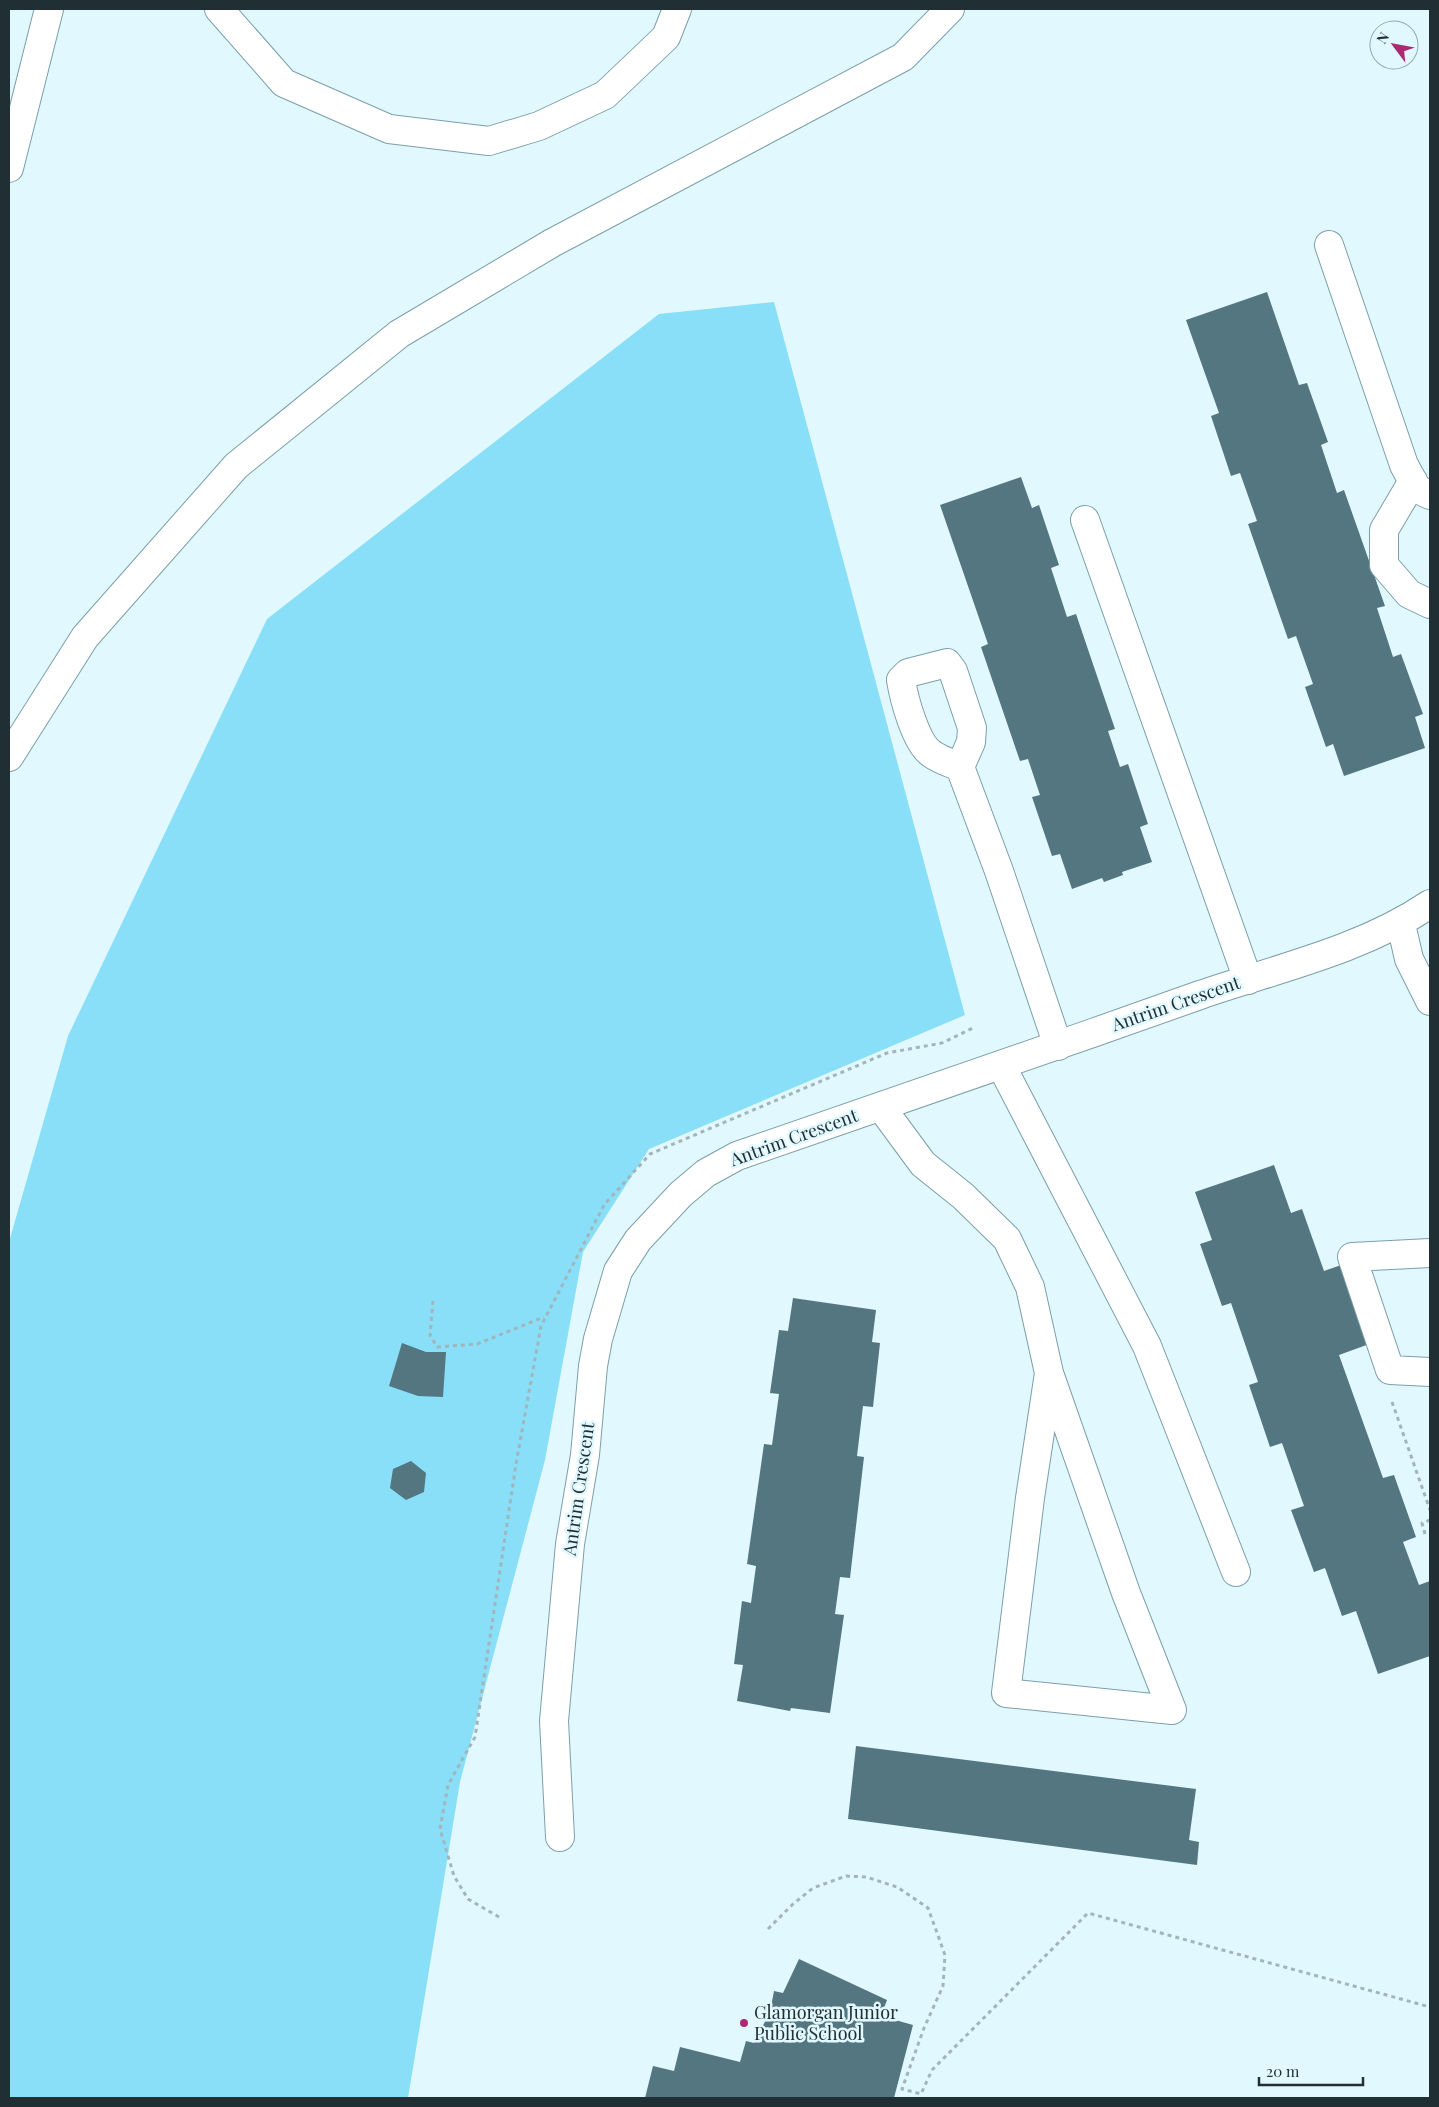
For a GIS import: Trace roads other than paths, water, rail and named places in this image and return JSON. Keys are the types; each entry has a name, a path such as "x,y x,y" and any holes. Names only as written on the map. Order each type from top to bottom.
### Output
{"main road":[{"path":"9,168 49,9"},
{"path":"219,9 284,83 389,129 489,141 539,126 604,95 666,37 677,9"},
{"path":"9,757 86,637 236,466 399,334 552,243 903,57 950,9"},
{"path":"1329,245 1401,456 1421,488 1384,530 1384,566 1409,594 1430,604"},
{"path":"1085,520 1248,980"},
{"path":"960,767 1000,870 1058,1046"},
{"name":"Antrim Crescent","path":"560,1836 554,1721 570,1544 585,1455 593,1366 618,1271 638,1240 681,1194 706,1174 737,1156 1337,951 1401,924 1430,904"},
{"path":"1401,924 1409,959 1430,1001"},
{"path":"1001,1065 1147,1346 1236,1572"},
{"path":"881,1107 923,1164 964,1196 1007,1238 1030,1287 1048,1373 1126,1593 1172,1710 1006,1692 1030,1498 1048,1373"},
{"path":"1430,1253 1352,1257 1390,1370 1430,1372"}],"place":[{"name":"Glamorgan Junior Public School","path":"744,2023"}]}
